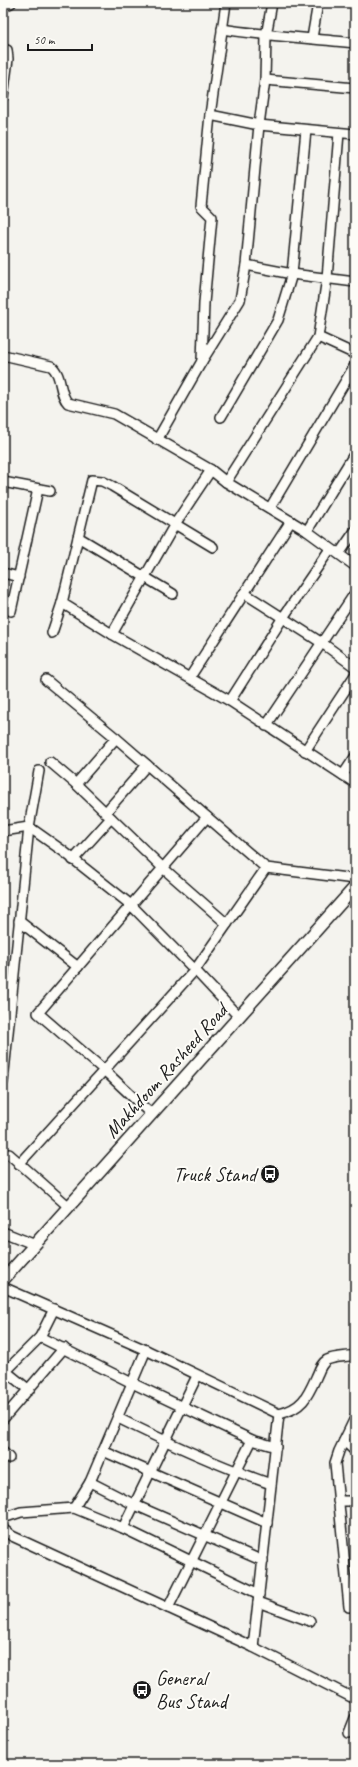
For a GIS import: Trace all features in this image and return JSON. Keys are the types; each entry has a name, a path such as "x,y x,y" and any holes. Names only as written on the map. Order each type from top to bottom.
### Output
{"main road":[{"name":"Makhdoom Rasheed Road","path":"3,1280 33,1244 355,886"}],"street":[{"path":"3,7 11,3"},
{"path":"202,362 204,303 212,217 201,206 210,115 226,3"},
{"path":"157,440 240,300 246,265 259,125 265,80 266,36 272,3"},
{"path":"312,38 318,3"},
{"path":"222,29 266,36 312,38 355,43"},
{"path":"3,49 7,50 8,59 3,97"},
{"path":"265,80 355,88"},
{"path":"210,115 259,125 355,134"},
{"path":"221,417 278,320 292,274 306,130"},
{"path":"226,482 318,337 327,278 339,133"},
{"path":"246,265 292,274 355,282"},
{"path":"318,337 355,354"},
{"path":"3,354 51,366 58,374 62,395 68,403 114,414 211,470 226,482 291,521 355,566"},
{"path":"270,508 355,365"},
{"path":"306,531 355,453"},
{"path":"112,634 175,524 211,470"},
{"path":"52,633 62,602 92,480 102,481 112,486 213,547"},
{"path":"3,482 50,491"},
{"path":"11,610 38,489"},
{"path":"190,677 291,521"},
{"path":"339,554 355,531"},
{"path":"78,537 173,594"},
{"path":"230,702 282,619 330,549"},
{"path":"3,573 19,577"},
{"path":"244,593 282,619 322,643 355,667"},
{"path":"266,726 355,593"},
{"path":"62,602 112,634 190,677 355,783"},
{"path":"305,750 355,674"},
{"path":"46,680 116,738 266,868 355,879"},
{"path":"76,784 116,738"},
{"path":"343,775 355,757"},
{"path":"50,762 76,784 163,868 227,924"},
{"path":"73,860 147,765"},
{"path":"3,1082 29,827 39,771"},
{"path":"151,1114 104,1070 38,1013 207,817"},
{"path":"3,831 29,827 63,851 131,905 239,1016"},
{"path":"20,1164 195,970 266,868"},
{"path":"19,921 78,967"},
{"path":"9,1154 68,1206"},
{"path":"3,1232 33,1244"},
{"path":"3,1287 146,1350 197,1376 279,1414 292,1410 303,1402 308,1395 322,1364 326,1361 355,1355"},
{"path":"29,1390 4,1372 40,1337 54,1309"},
{"path":"40,1337 252,1440 276,1447"},
{"path":"3,1419 64,1348"},
{"path":"74,1508 90,1482 146,1350"},
{"path":"123,1528 197,1376"},
{"path":"253,1647 279,1414"},
{"path":"118,1418 165,1442 236,1472 271,1484"},
{"path":"350,1607 335,1463 355,1418"},
{"path":"168,1608 252,1440"},
{"path":"344,1441 355,1451"},
{"path":"103,1451 150,1473 267,1523"},
{"path":"90,1482 135,1505 263,1561"},
{"path":"338,1501 355,1501"},
{"path":"3,1518 21,1512 74,1508 123,1528 192,1560 259,1598 310,1621"},
{"path":"3,1529 12,1536 253,1647 355,1699"},
{"path":"349,1733 355,1718"}],"place":[{"name":"Truck Stand","path":"270,1174"},
{"name":"General Bus Stand","path":"142,1690"}]}
